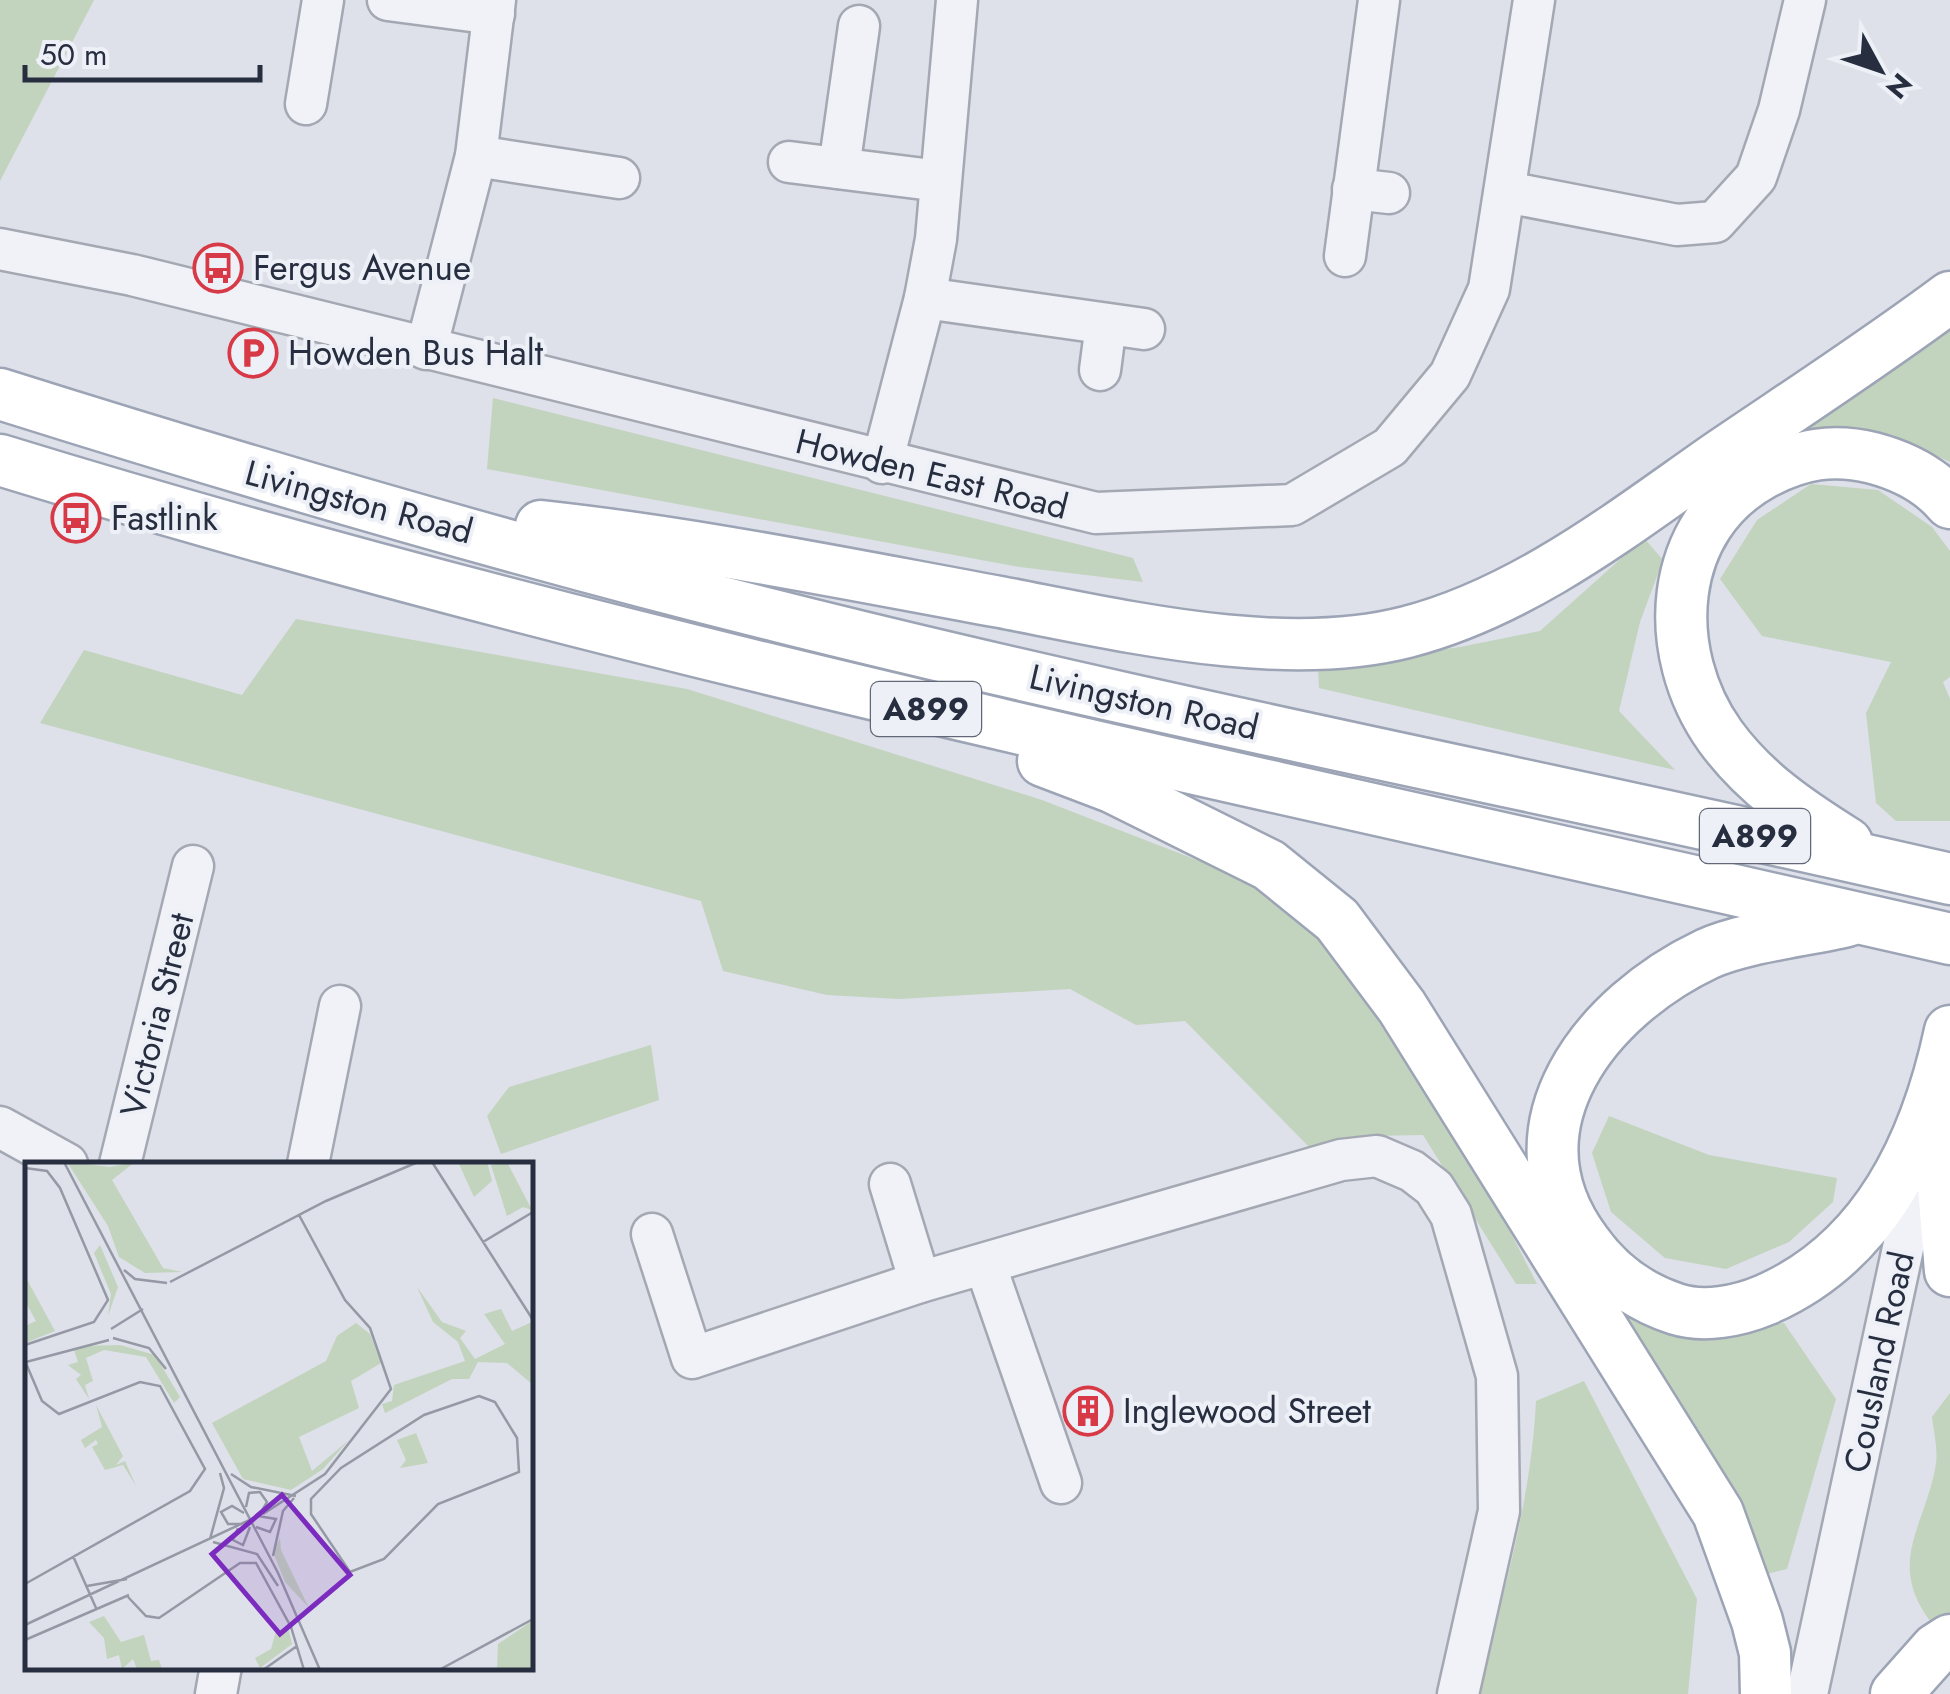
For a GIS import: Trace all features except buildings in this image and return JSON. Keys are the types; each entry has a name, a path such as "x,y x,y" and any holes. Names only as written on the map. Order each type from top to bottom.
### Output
{"main road":[{"name":"A899","path":"382,508 661,540 1084,618 1249,640 1342,644 1407,632 1463,614 1541,574 1950,297"},
{"name":"Livingston Road","path":"0,394 224,465 795,620 1342,748 1915,871"},
{"path":"1915,871 1788,806 1720,736 1694,687 1681,644 1685,568 1698,538 1724,504 1778,466 1821,452 1894,464 1936,486 1950,503"},
{"name":"Livingston Road","path":"0,460 229,530 888,701 1950,938"},
{"name":"A899","path":"888,701 1114,788 1269,865 1337,920 1402,1007 1718,1513 1757,1621 1765,1652 1766,1694"},
{"name":"A899","path":"1881,922 1710,952 1646,990 1598,1035 1567,1080 1551,1141 1555,1190 1570,1222 1596,1257 1625,1285 1678,1310 1738,1312 1800,1285 1840,1254 1868,1221 1902,1169 1936,1098"},
{"name":"Cousland Road","path":"1936,1098 1950,1030"},
{"path":"1936,1098 1950,1272"},
{"path":"1896,1694 1950,1640"}],"street":[{"path":"306,104 323,0"},
{"path":"388,0 494,7 476,156 426,349"},
{"path":"882,463 926,298 956,0"},
{"path":"1345,256 1371,191 1379,0"},
{"name":"Howden East Road","path":"0,249 132,275 1096,514 1292,505 1390,447 1450,375 1489,289 1534,0"},
{"path":"1506,192 1676,225 1716,222 1756,177 1779,110 1805,0"},
{"path":"839,168 858,26"},
{"path":"476,156 619,178"},
{"path":"789,162 940,181"},
{"path":"926,298 1125,326 1100,370"},
{"name":"Victoria Street","path":"120,1162 193,866"},
{"path":"308,1162 340,1006"},
{"name":"Cousland Road","path":"1808,1694 1936,1098"},
{"path":"0,1127 63,1162"},
{"path":"652,1234 692,1358 920,1282 1340,1160 1377,1156 1412,1171 1434,1188 1450,1215 1497,1376 1499,1511 1458,1694"},
{"path":"890,1184 920,1282"},
{"path":"985,1264 1061,1483"},
{"path":"216,1694 220,1669"}],"green space":[{"path":"0,0 94,0 0,181"},
{"path":"1950,328 1950,462 1890,434 1811,430 1806,420"},
{"path":"493,398 1133,558 1143,582 1020,567 487,469"},
{"path":"1811,484 1878,490 1932,527 1950,551 1950,677 1943,682 1950,699 1950,821 1896,821 1876,803 1866,713 1891,662 1762,636 1720,579 1757,520"},
{"path":"1644,538 1663,560 1640,622 1619,711 1675,770 1319,688 1318,666 1460,647 1540,631"},
{"path":"296,619 687,689 1042,800 1256,883 1332,944 1413,1043 1537,1284 1516,1284 1423,1135 1366,1136 1316,1154 1185,1021 1136,1025 1070,989 899,999 827,995 723,971 701,901 40,723 84,650 242,695"},
{"path":"651,1045 659,1100 501,1154 487,1116 509,1087"},
{"path":"1609,1116 1709,1155 1837,1178 1833,1202 1789,1242 1726,1269 1665,1258 1611,1212 1592,1153"},
{"path":"1636,1304 1688,1331 1784,1323 1836,1399 1787,1569 1762,1575 1621,1316"},
{"path":"1584,1381 1697,1599 1688,1694 1476,1694 1522,1513 1536,1401"},
{"path":"1950,1393 1950,1616 1934,1626 1919,1604 1910,1564 1936,1464 1932,1417"}],"place":[{"name":"Fergus Avenue","path":"218,268"},
{"name":"Howden Bus Halt","path":"253,353"},
{"name":"Fastlink","path":"76,518"},
{"name":"Inglewood Street","path":"1088,1411"}]}
